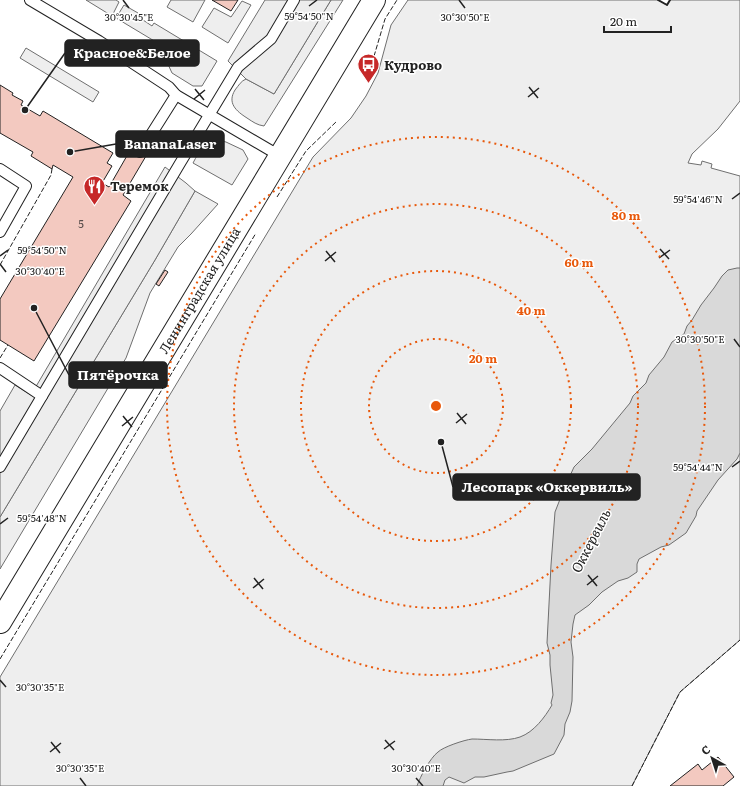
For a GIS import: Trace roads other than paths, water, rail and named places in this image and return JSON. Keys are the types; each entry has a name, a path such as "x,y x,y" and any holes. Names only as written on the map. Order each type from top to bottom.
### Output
{"street":[{"name":"Ленинградская улица","path":"0,622 374,0"}],"lane":[{"path":"30,0 99,41 168,87 176,95 280,156"},
{"path":"0,467 238,67 271,39 294,0"},
{"path":"140,152 176,95"},
{"path":"0,169 26,186 0,232"},
{"path":"0,368 42,396"}],"water":[{"name":"Оккервиль","path":"740,268 740,453 737,459 718,480 697,511 696,516 686,533 669,545 661,547 639,559 637,564 637,572 628,578 618,581 602,592 589,605 575,615 571,642 573,657 572,701 570,712 565,724 564,735 554,754 513,771 484,777 475,777 464,783 449,777 445,780 443,786 417,786 429,763 435,755 444,748 472,739 515,739 530,732 549,710 552,705 553,695 550,655 547,643 551,565 555,512 564,489 574,467 592,449 630,403 633,396 646,383 649,375 664,357 672,342 684,334 687,326 722,276 728,270"}],"place":[{"name":"Кудрово","path":"368,84"},
{"name":"Красное&Белое","path":"25,110"},
{"name":"BananaLaser","path":"70,152"},
{"name":"Теремок","path":"95,206"},
{"name":"Пятёрочка","path":"34,308"},
{"name":"Лесопарк «Оккервиль»","path":"441,442"}]}
